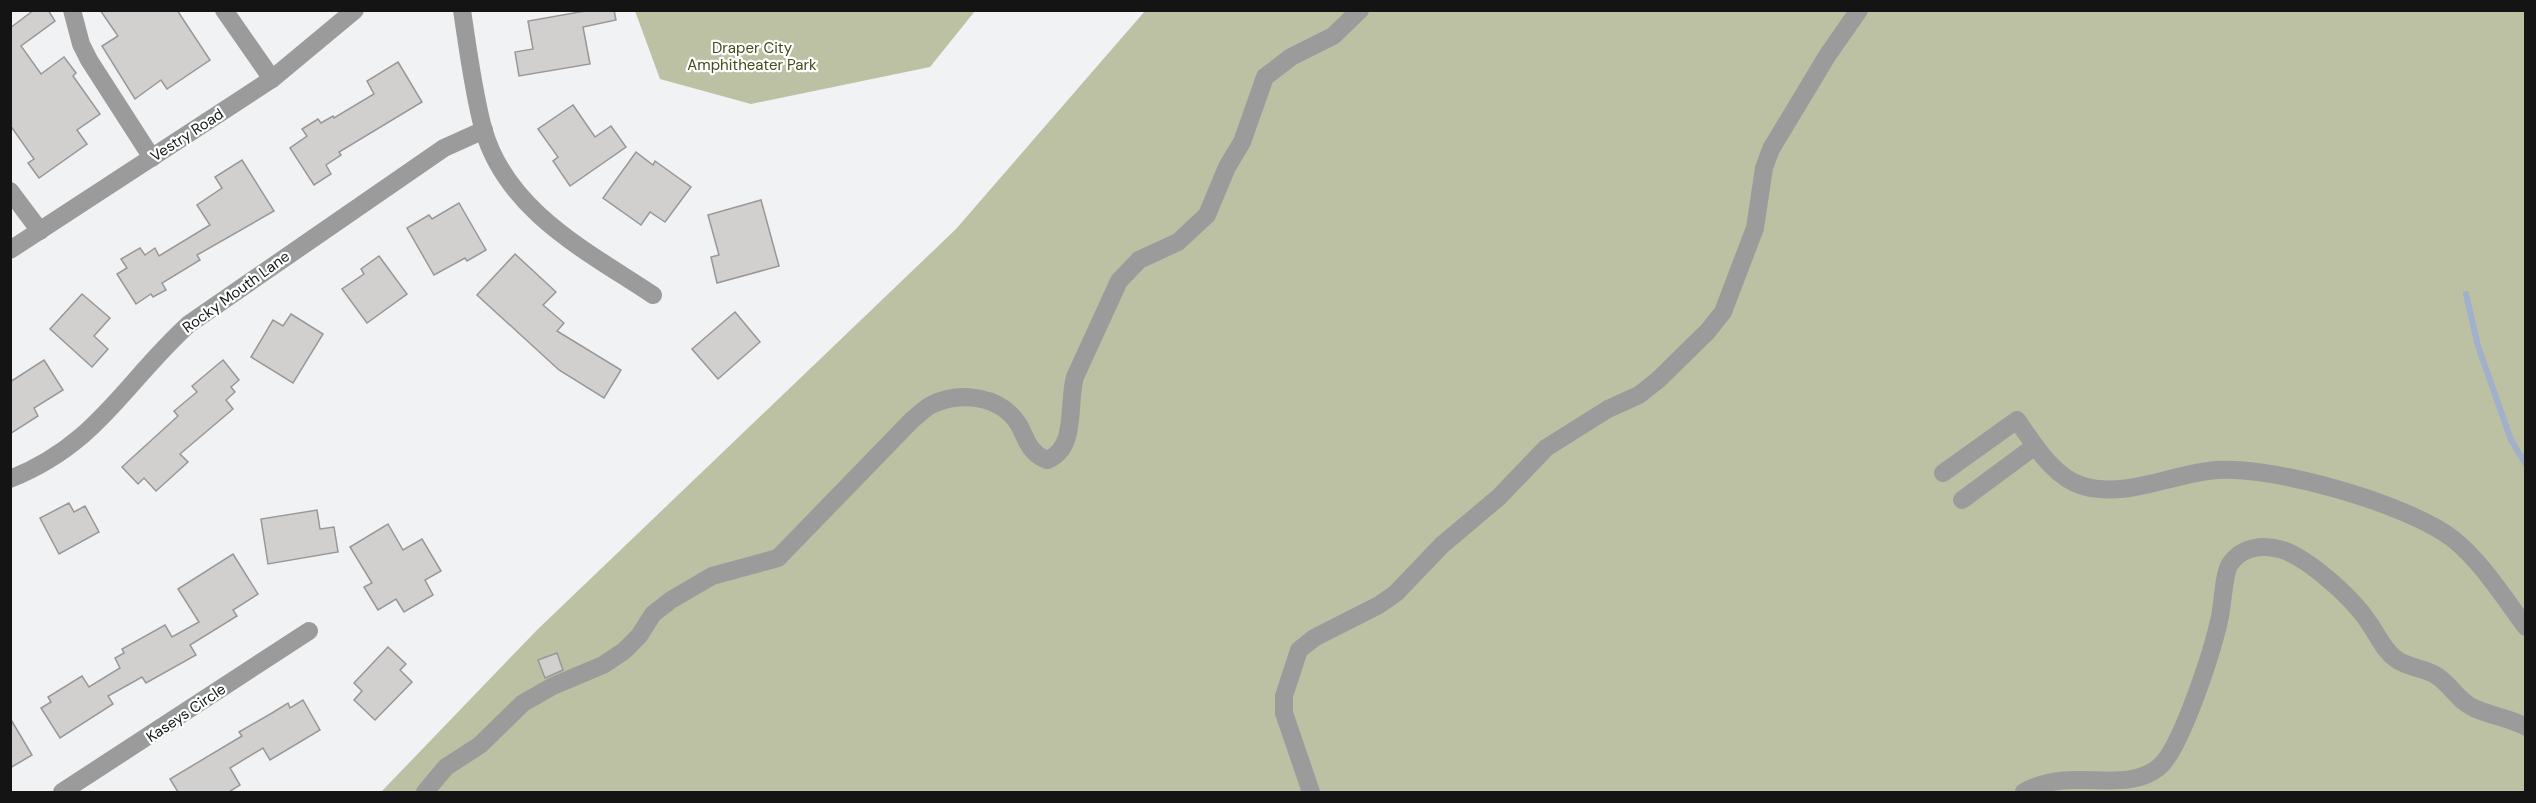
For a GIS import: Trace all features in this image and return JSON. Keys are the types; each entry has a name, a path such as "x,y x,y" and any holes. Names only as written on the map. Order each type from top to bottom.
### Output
{"street":[{"path":"72,10 81,44 89,60 152,158"},
{"path":"224,10 272,79"},
{"name":"Vestry Road","path":"10,250 272,79 355,10"},
{"path":"462,10 484,130 506,177 535,213 653,295"},
{"path":"425,792 446,767 480,745 523,703 545,690 603,665 624,651 639,636 653,614 680,594 712,576 778,558 912,420 931,406 965,396 985,400 1002,408 1018,423 1036,456 1047,460 1056,456 1064,447 1069,430 1071,393 1075,377 1119,281 1139,260 1178,242 1207,215 1227,167 1242,142 1265,77 1291,57 1333,36 1360,10"},
{"path":"1311,792 1284,713 1284,696 1299,650 1314,638 1379,605 1396,592 1442,545 1499,497 1546,447 1608,409 1640,395 1708,331 1723,312 1755,228 1764,168 1771,149 1827,56 1859,10"},
{"name":"Rocky Mouth Lane","path":"10,479 55,457 85,436 110,411 166,345 197,318 444,148 484,130"},
{"path":"10,191 40,231"},
{"path":"1943,473 2017,420 2035,446 2060,473 2082,486 2107,490 2135,487 2210,470 2243,470 2274,473 2331,488 2424,522 2454,540 2491,580 2526,627"},
{"path":"1962,500 2035,446"},
{"path":"2024,792 2043,783 2063,779 2128,781 2158,768 2171,755 2179,740 2219,622 2228,566 2235,557 2248,550 2266,545 2286,551 2346,595 2394,658 2437,676 2452,689 2461,702 2526,727"},
{"name":"Kaseys Circle","path":"62,792 89,777 309,631"}],"green space":[{"name":"Draper City Amphitheater Park","path":"635,10 975,11 930,67 751,104 660,79"},
{"path":"1145,11 2525,11 2525,792 381,792 537,630 956,229"}],"building":[{"path":"34,10 48,10 55,21 21,46 41,74 64,57 76,73 73,76 100,114 77,130 87,144 39,178 28,163 34,159 10,125 10,28"},
{"path":"100,10 177,10 210,60 167,89 161,80 135,99 102,46 118,36"},
{"path":"591,10 614,10 616,20 583,27 590,64 519,76 515,52 533,49 528,21"},
{"path":"398,62 422,102 339,152 341,155 326,165 331,174 314,185 290,148 307,136 302,129 318,119 321,123 333,116 334,118 374,94 367,81"},
{"path":"573,105 595,137 611,126 626,147 570,186 553,161 558,157 538,129"},
{"path":"636,152 653,165 655,161 691,187 665,222 650,212 641,225 603,198"},
{"path":"242,160 274,211 197,255 200,260 162,283 166,290 153,297 151,294 136,304 117,274 127,268 121,259 140,248 145,255 155,248 159,256 210,225 197,205 222,188 215,177"},
{"path":"761,200 779,266 717,283 711,257 719,255 708,215"},
{"path":"459,203 486,250 467,261 465,258 434,275 407,228 429,215 432,219"},
{"path":"515,254 556,292 543,305 564,323 557,331 621,370 604,398 559,370 477,295"},
{"path":"379,256 407,294 367,323 342,289 364,274 361,269"},
{"path":"82,294 110,318 94,336 108,349 92,367 50,329"},
{"path":"735,312 760,342 718,379 692,349"},
{"path":"291,314 323,334 293,383 251,357 273,320 283,326"},
{"path":"44,360 63,390 34,408 38,416 10,434 10,382"},
{"path":"223,360 239,380 231,387 235,392 226,400 233,409 180,454 188,462 156,491 144,478 138,484 122,467 178,416 174,411 197,392 192,386"},
{"path":"69,503 74,512 85,506 99,532 59,554 40,518"},
{"path":"317,510 320,529 334,527 338,552 268,564 261,519"},
{"path":"388,524 403,550 422,539 441,571 425,580 433,595 404,612 396,599 378,610 364,587 372,583 350,547"},
{"path":"233,554 258,594 233,610 237,616 190,645 196,655 146,683 142,677 108,696 113,704 60,738 41,708 51,702 48,697 82,676 89,687 120,668 115,658 124,653 122,649 165,625 172,637 199,622 178,589"},
{"path":"388,647 406,664 400,670 412,682 375,720 354,700 362,691 354,683"},
{"path":"557,653 563,670 545,678 538,660"},
{"path":"303,700 320,730 270,760 263,748 230,768 240,785 229,792 178,792 170,779 242,736 239,732 288,703 290,708"},
{"path":"10,718 32,755 10,768"}],"waterway":[{"path":"2466,294 2478,346 2511,440 2526,465"}]}
